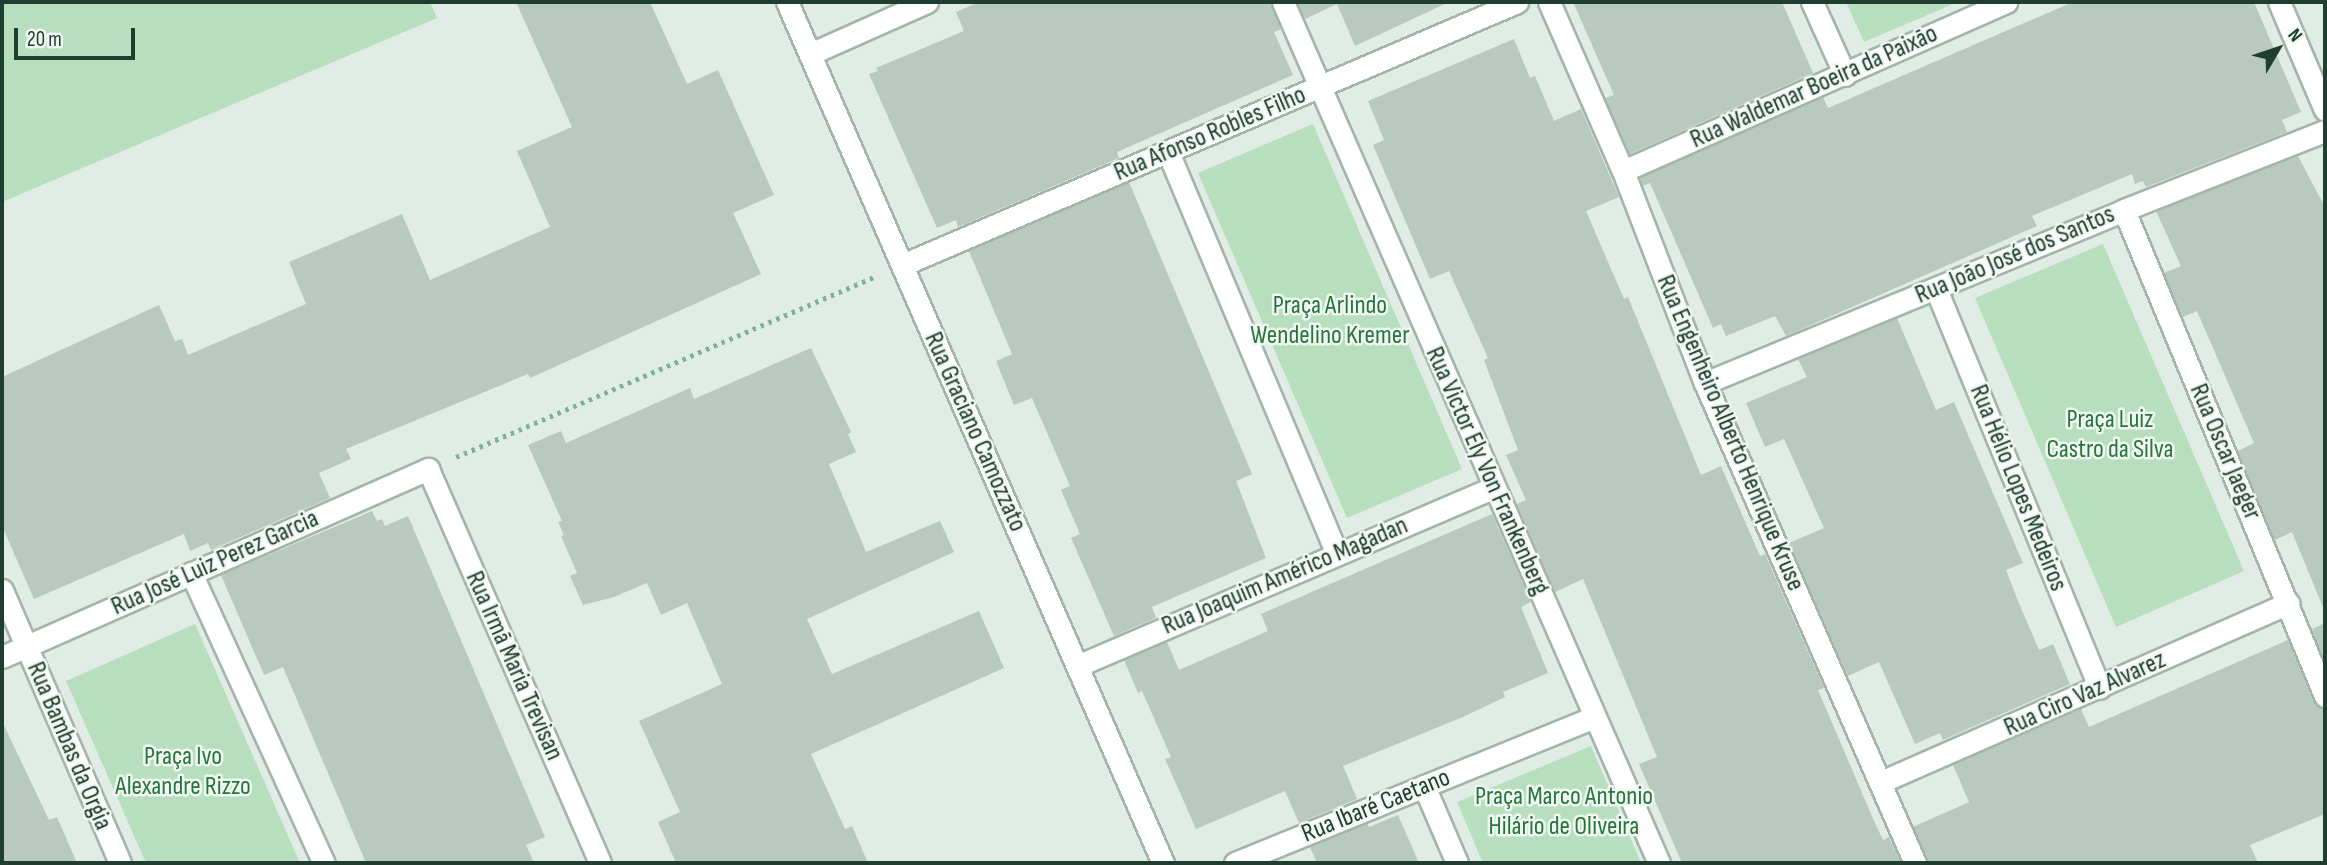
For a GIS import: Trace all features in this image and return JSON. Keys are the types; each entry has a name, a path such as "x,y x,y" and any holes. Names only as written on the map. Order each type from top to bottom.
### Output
{"street":[{"name":"Rua Graciano Camozzato","path":"787,2 1163,863"},
{"path":"810,54 927,2"},
{"name":"Rua Victor Ely Von Frankenberg","path":"1283,2 1659,863"},
{"name":"Rua Afonso Robles Filho","path":"902,265 1517,2"},
{"name":"Rua Engenheiro Alberto Henrique Kruse","path":"1549,2 1623,171 1705,383 1915,863"},
{"path":"1812,2 1845,75"},
{"name":"Rua Waldemar Boeira da Paixão","path":"1623,171 2006,2"},
{"path":"2279,2 2325,110"},
{"name":"Rua João José dos Santos","path":"1705,383 2123,209 2325,131"},
{"path":"1168,152 1337,554"},
{"name":"Rua Oscar Jaeger","path":"2123,209 2325,696"},
{"name":"Rua Hélio Lopes Medeiros","path":"1936,289 2100,688"},
{"name":"Rua José Luiz Perez Garcia","path":"2,657 428,469"},
{"name":"Rua Irmã Maria Trevisan","path":"428,469 600,863"},
{"name":"Rua Joaquim Américo Magadan","path":"1077,666 1494,487"},
{"path":"191,573 324,863"},
{"name":"Rua Bambas da Orgia","path":"2,590 120,863"},
{"name":"Rua Ciro Vaz Alvarez","path":"1881,782 2100,688 2288,603"},
{"name":"Rua Ibaré Caetano","path":"1235,863 1595,717"},
{"path":"1424,786 1457,863"}],"path":[{"path":"428,469 902,265"}],"green space":[{"path":"2,2 430,2 437,18 2,202"},
{"path":"1846,2 1958,2 1864,42"},
{"name":"Praça Arlindo Wendelino Kremer","path":"1313,124 1462,469 1347,518 1198,173"},
{"name":"Praça Luiz Castro da Silva","path":"2103,244 2244,571 2116,627 1975,298"},
{"name":"Praça Ivo Alexandre Rizzo","path":"195,624 300,863 146,863 66,681"},
{"name":"Praça Marco Antonio Hilário de Oliveira","path":"1591,746 1641,863 1483,863 1457,802"}],"building":[{"path":"516,2 650,2 687,84 718,70 774,195 733,213 761,274 530,378 528,374 346,449 351,459 319,473 330,498 211,550 208,543 190,551 184,534 34,599 2,526 2,377 159,305 175,341 182,339 188,355 306,304 289,262 402,214 430,280 550,227 517,151 572,127"},
{"path":"979,2 1270,2 1281,29 1274,32 1293,75 1117,152 1119,158 958,227 956,220 937,228 869,74 878,71 876,68 964,31 956,12"},
{"path":"1297,2 1449,2 1355,46 1337,4 1305,19"},
{"path":"1573,2 1782,2 1813,73 1630,154 1605,98 1614,95"},
{"path":"2073,2 2254,2 2301,112 2282,120 2287,132 2146,187 2143,181 2135,184 2132,174 2032,216 2037,226 1786,336 1775,316 1726,336 1721,324 1713,328 1650,183 1643,186 1640,178 1823,97 1828,108"},
{"path":"1514,39 1530,78 1535,76 1554,121 1581,109 1619,197 1586,211 1624,299 1628,297 1701,475 1721,466 1760,556 1765,554 1824,688 1818,690 1874,821 1883,840 1889,837 1901,863 1682,863 1639,764 1657,757 1583,579 1555,592 1517,504 1526,500 1506,455 1518,450 1484,360 1488,358 1449,271 1430,279 1373,145 1384,140 1368,101"},
{"path":"2298,156 2325,207 2325,612 2292,532 2275,540 2266,519 2238,451 2254,443 2197,311 2183,317 2164,273 2181,266 2156,211"},
{"path":"1129,182 1252,474 1236,481 1266,558 1152,607 1156,618 1114,636 1071,538 1080,534 1061,490 1070,486 1032,398 1014,405 996,361 1012,354 969,251"},
{"path":"1897,318 1936,410 1954,402 2023,563 2006,570 2018,601 2039,650 2053,644 2070,684 1943,740 1940,733 1915,744 1879,662 1848,676 1789,543 1824,528 1784,439 1765,447 1746,403 1807,377 1798,359"},
{"path":"811,348 851,432 848,434 856,452 829,464 866,552 940,521 954,552 807,619 832,674 979,611 1004,668 811,754 845,829 852,826 868,863 676,863 658,822 680,812 639,721 722,684 687,603 661,615 647,583 614,597 583,605 570,576 577,573 561,536 564,535 558,522 562,521 528,445 561,431 566,443 690,388 694,399"},
{"path":"372,511 377,521 382,519 385,526 408,516 545,837 526,845 534,863 366,863 283,667 264,675 221,575"},
{"path":"1492,514 1531,602 1521,607 1548,673 1503,692 1505,697 1463,717 1343,766 1357,799 1299,823 1285,791 1196,829 1165,759 1171,757 1142,691 1138,693 1124,660 1167,642 1179,670 1268,631 1261,614"},
{"path":"2325,623 2325,662 2312,629"},
{"path":"2288,640 2313,701 2325,709 2325,814 2250,845 2258,863 1928,863 1913,827 1969,802 1953,765 2081,709 2089,727"},
{"path":"2,721 49,820 57,817 77,863 2,863"},
{"path":"1398,815 1419,863 1317,863 1310,847 1367,823 1369,827"}]}
